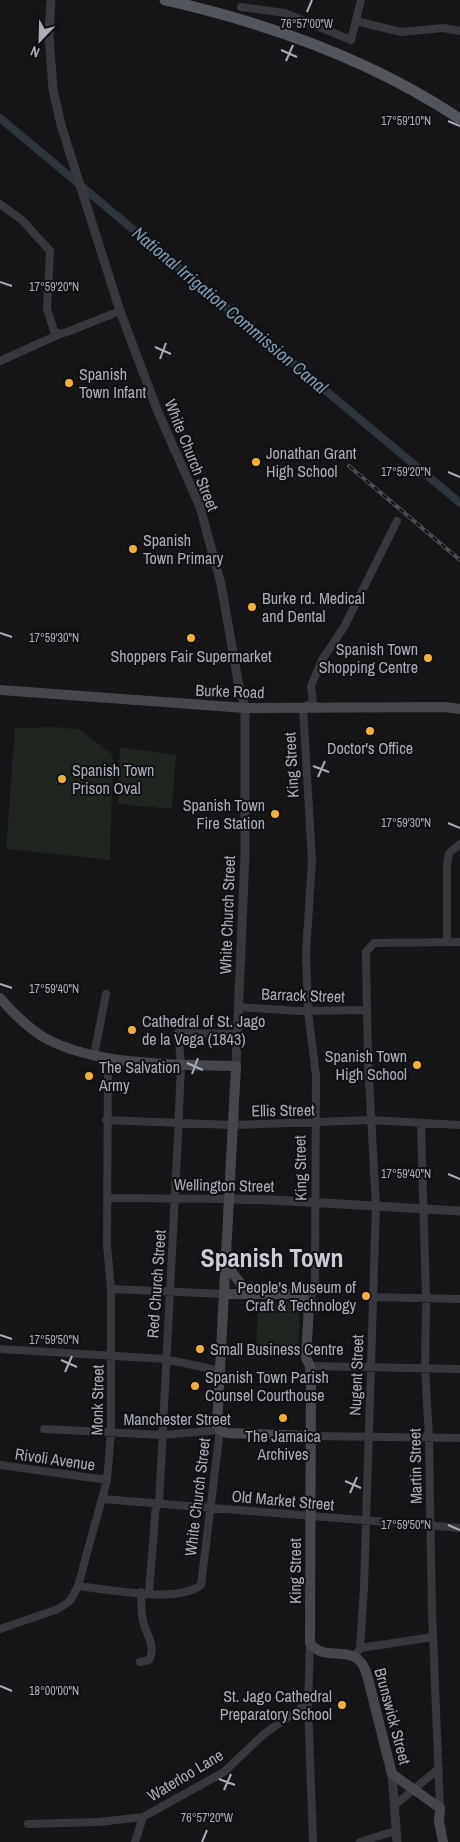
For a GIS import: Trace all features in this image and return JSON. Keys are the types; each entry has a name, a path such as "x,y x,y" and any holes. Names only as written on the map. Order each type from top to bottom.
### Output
{"main road":[{"path":"165,0 282,33 372,70 460,119"},
{"name":"Burke Road","path":"0,690 245,708 445,707 460,709"},
{"path":"0,998 12,1013 47,1039 94,1055 181,1065 236,1066"},
{"name":"White Church Street","path":"220,1430 218,1425 225,1263 236,1066"},
{"path":"225,1263 248,1293"},
{"path":"225,1294 292,1294 305,1299 308,1304"},
{"name":"King Street","path":"308,1304 306,1358 310,1366 310,1643"},
{"name":"Manchester Street","path":"220,1430 227,1433 310,1436"},
{"name":"Brunswick Street","path":"310,1643 316,1649 358,1652 365,1667 392,1774 416,1789 440,1808"},
{"path":"440,1808 439,1821 443,1842"}],"street":[{"name":"White Church Street","path":"51,0 49,36 53,89 61,125 120,311 158,412 200,507 221,584 238,681 245,708 245,854 236,1066"},
{"path":"241,7 285,13 351,40 361,0"},
{"path":"356,21 401,32 443,28 460,31"},
{"path":"0,204 22,220 50,251 48,309 54,331 60,334"},
{"path":"0,361 60,334 120,311"},
{"name":"King Street","path":"308,1304 315,1283 316,1076 308,1011 306,953 312,861 303,707 313,704 311,686 322,660 344,627 397,521"},
{"path":"447,942 447,865 449,853 460,844"},
{"name":"Nugent Street","path":"358,1652 366,1521 376,1206 371,1120 366,952 374,944 460,942"},
{"path":"94,1055 106,994"},
{"name":"Barrack Street","path":"238,1007 308,1011 367,1010"},
{"name":"Red Church Street","path":"140,1662 149,1660 151,1656 151,1640 144,1625 145,1592 157,1504 163,1435 165,1359 181,1065 178,1033 238,1034"},
{"name":"Monk Street","path":"0,1629 58,1609 70,1601 78,1586 107,1480 111,1433 111,1289 107,1245 106,1120 108,1058"},
{"name":"Ellis Street","path":"106,1120 232,1125 371,1120 460,1125"},
{"name":"Martin Street","path":"421,1123 426,1299 425,1369 429,1438 437,1770 440,1808"},
{"name":"Wellington Street","path":"107,1198 316,1202 460,1211"},
{"path":"111,1289 225,1294"},
{"path":"374,1297 460,1299"},
{"path":"0,1349 165,1359 221,1371"},
{"path":"310,1366 460,1369"},
{"name":"Manchester Street","path":"44,1429 163,1435 220,1430"},
{"name":"White Church Street","path":"78,1586 145,1592 183,1593 195,1590 201,1585 204,1579 210,1507 220,1430"},
{"name":"Manchester Street","path":"310,1436 460,1438"},
{"name":"Rivoli Avenue","path":"0,1465 107,1480"},
{"name":"Old Market Street","path":"103,1499 366,1521 430,1524 460,1528"},
{"path":"358,1652 433,1637"},
{"name":"King Street","path":"310,1643 308,1702 313,1842"},
{"name":"Waterloo Lane","path":"135,1842 143,1817 224,1772 264,1734 308,1702"},
{"path":"394,1805 437,1770"},
{"path":"392,1774 397,1842"},
{"path":"28,1824 98,1822 143,1817"},
{"path":"360,1842 395,1831"}],"shaded area":[{"name":"Spanish Town Prison Oval","path":"55,727 79,729 113,755 110,860 6,849 15,728"},
{"path":"120,747 176,755 172,809 118,804"},
{"path":"258,1301 300,1303 298,1357 256,1355"}],"waterway":[{"name":"National Irrigation Commission Canal","path":"0,118 460,503"}],"railway":[{"path":"349,466 460,560"}],"place":[{"name":"Spanish Town Infant","path":"69,383"},
{"name":"Jonathan Grant High School","path":"256,462"},
{"name":"Spanish Town Primary","path":"133,549"},
{"name":"Burke rd. Medical and Dental","path":"252,607"},
{"name":"Shoppers Fair Supermarket","path":"191,638"},
{"name":"Spanish Town Shopping Centre","path":"428,658"},
{"name":"Doctor's Office","path":"370,731"},
{"name":"Spanish Town Prison Oval","path":"62,779"},
{"name":"Spanish Town Fire Station","path":"275,814"},
{"name":"Cathedral of St. Jago de la Vega (1843)","path":"132,1030"},
{"name":"Spanish Town High School","path":"417,1065"},
{"name":"The Salvation Army","path":"89,1076"},
{"name":"People's Museum of Craft & Technology","path":"366,1296"},
{"name":"Small Business Centre","path":"200,1349"},
{"name":"Spanish Town Parish Counsel Courthouse","path":"195,1386"},
{"name":"The Jamaica Archives","path":"283,1418"},
{"name":"St. Jago Cathedral Preparatory School","path":"342,1705"}],"district":[{"name":"Spanish Town","path":"272,1257"}]}
